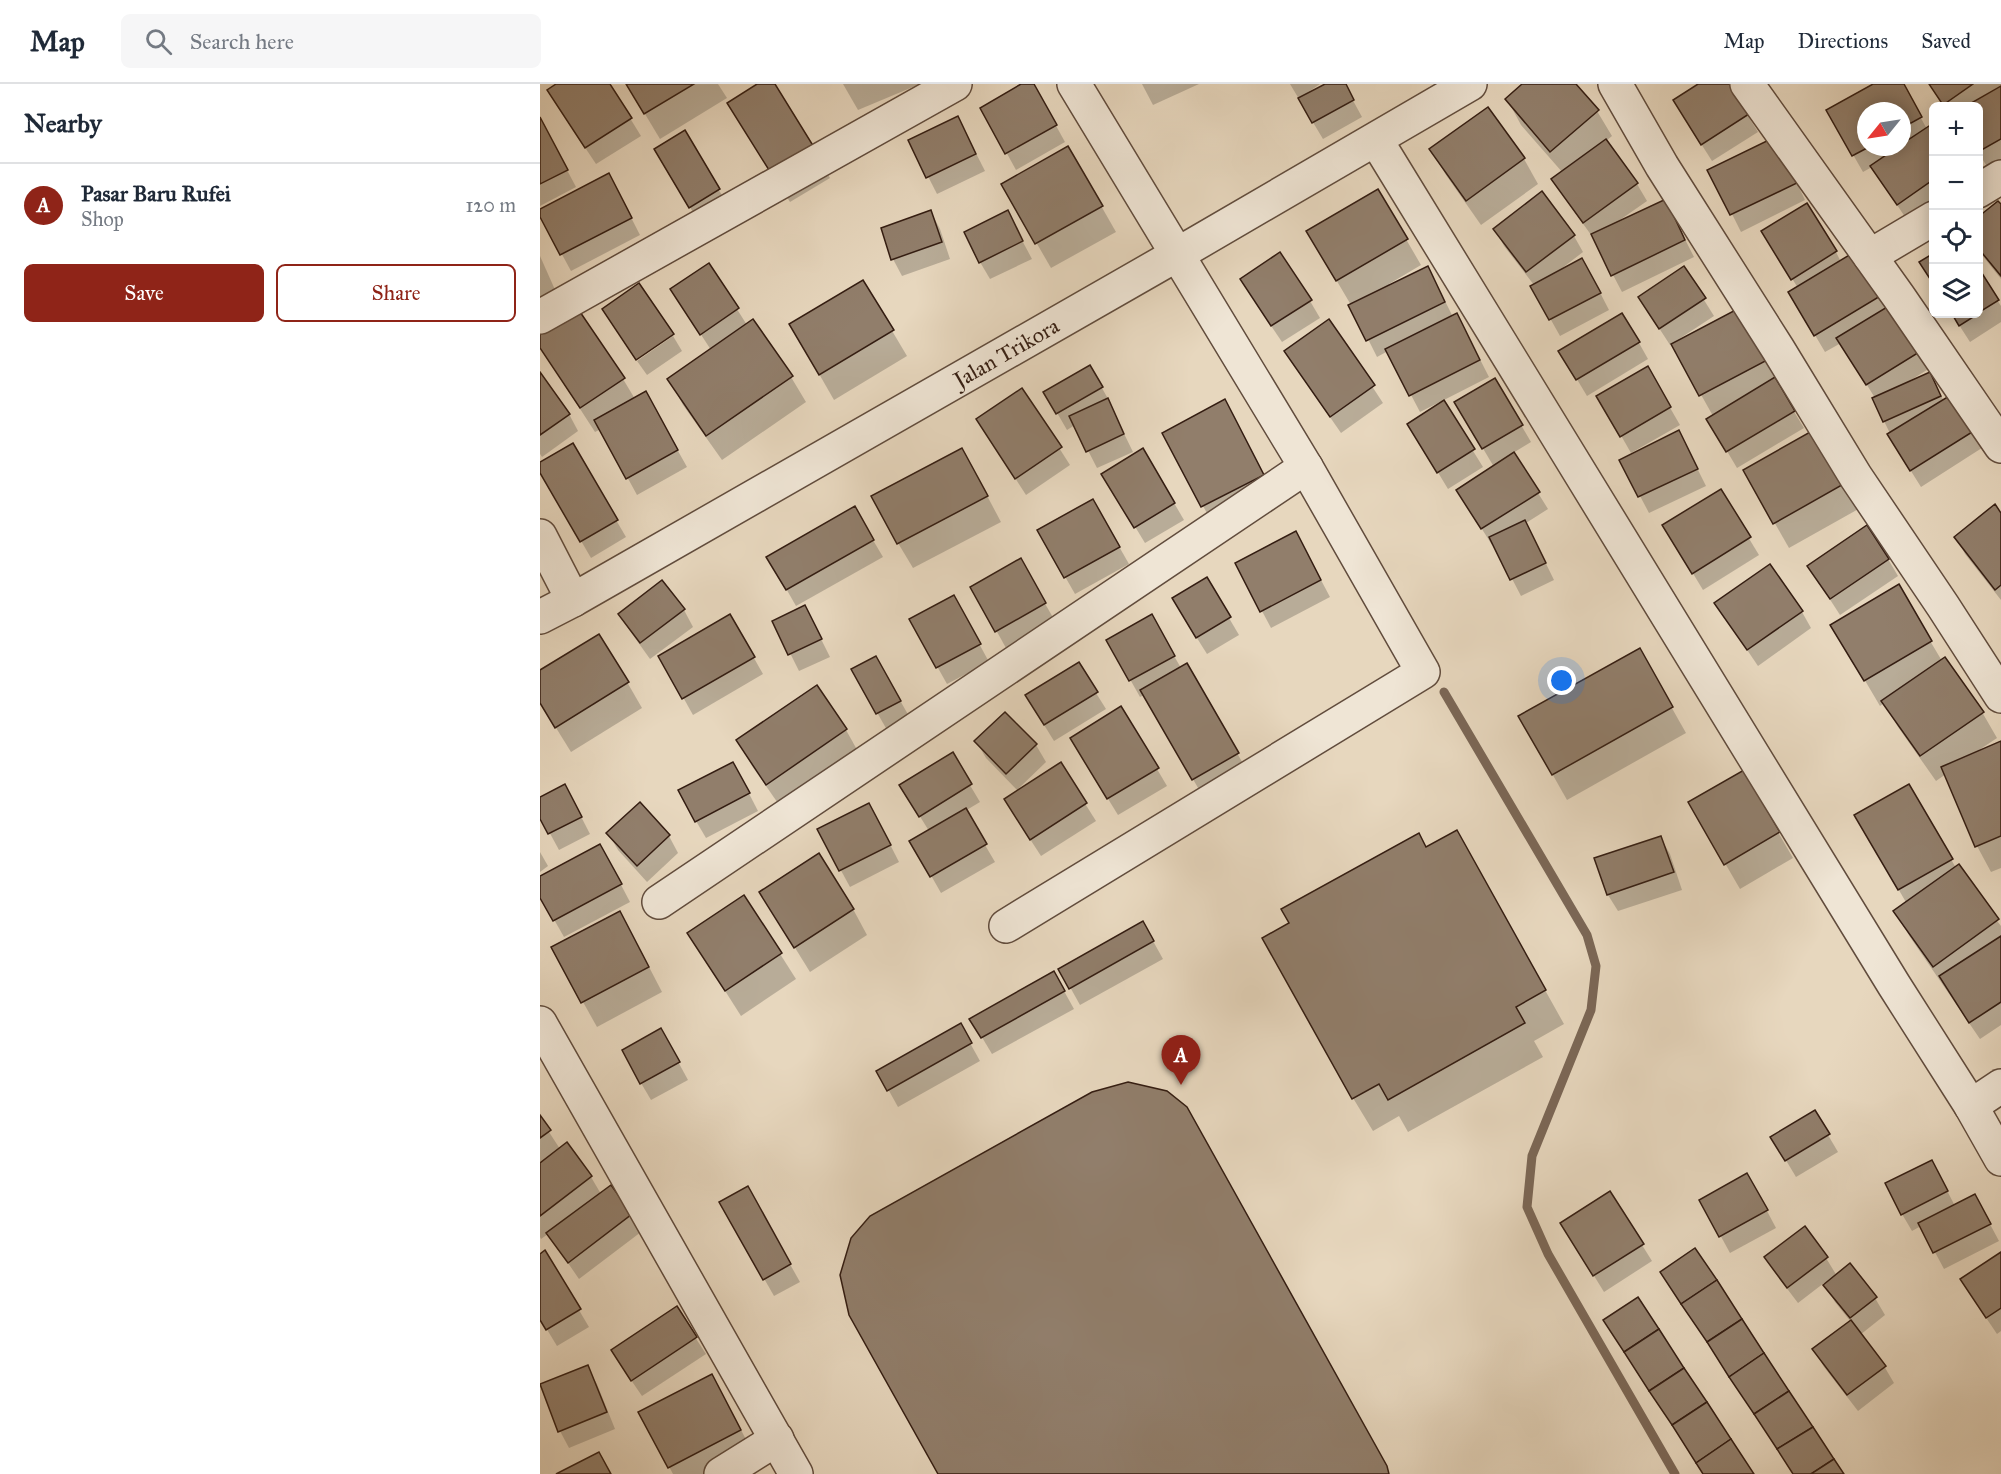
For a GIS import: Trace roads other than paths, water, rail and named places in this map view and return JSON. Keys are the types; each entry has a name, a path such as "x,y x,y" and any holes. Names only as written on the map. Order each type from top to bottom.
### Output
{"street":[{"path":"540,317 955,84"},
{"path":"1006,927 1423,672 1306,468 1074,84"},
{"name":"Jalan Trikora","path":"540,616 573,600 1178,254 1470,84"},
{"path":"1615,84 1662,166 1856,477 2001,696"},
{"path":"1747,84 1870,256 2001,446"},
{"path":"1376,140 1971,1106 2001,1159"},
{"path":"1983,187 2001,177"},
{"path":"1870,256 1929,221"},
{"path":"659,903 1306,468"},
{"path":"540,536 573,600"},
{"path":"540,1023 796,1474"},
{"path":"1971,1106 2001,1086"},
{"path":"721,1474 777,1438"}],"waterway":[{"path":"1444,692 1587,935 1596,966 1591,1010 1532,1156 1527,1207 1548,1254 1675,1474"}],"place":[{"name":"Pasar Baru Rufei","path":"1181,1085"}]}
